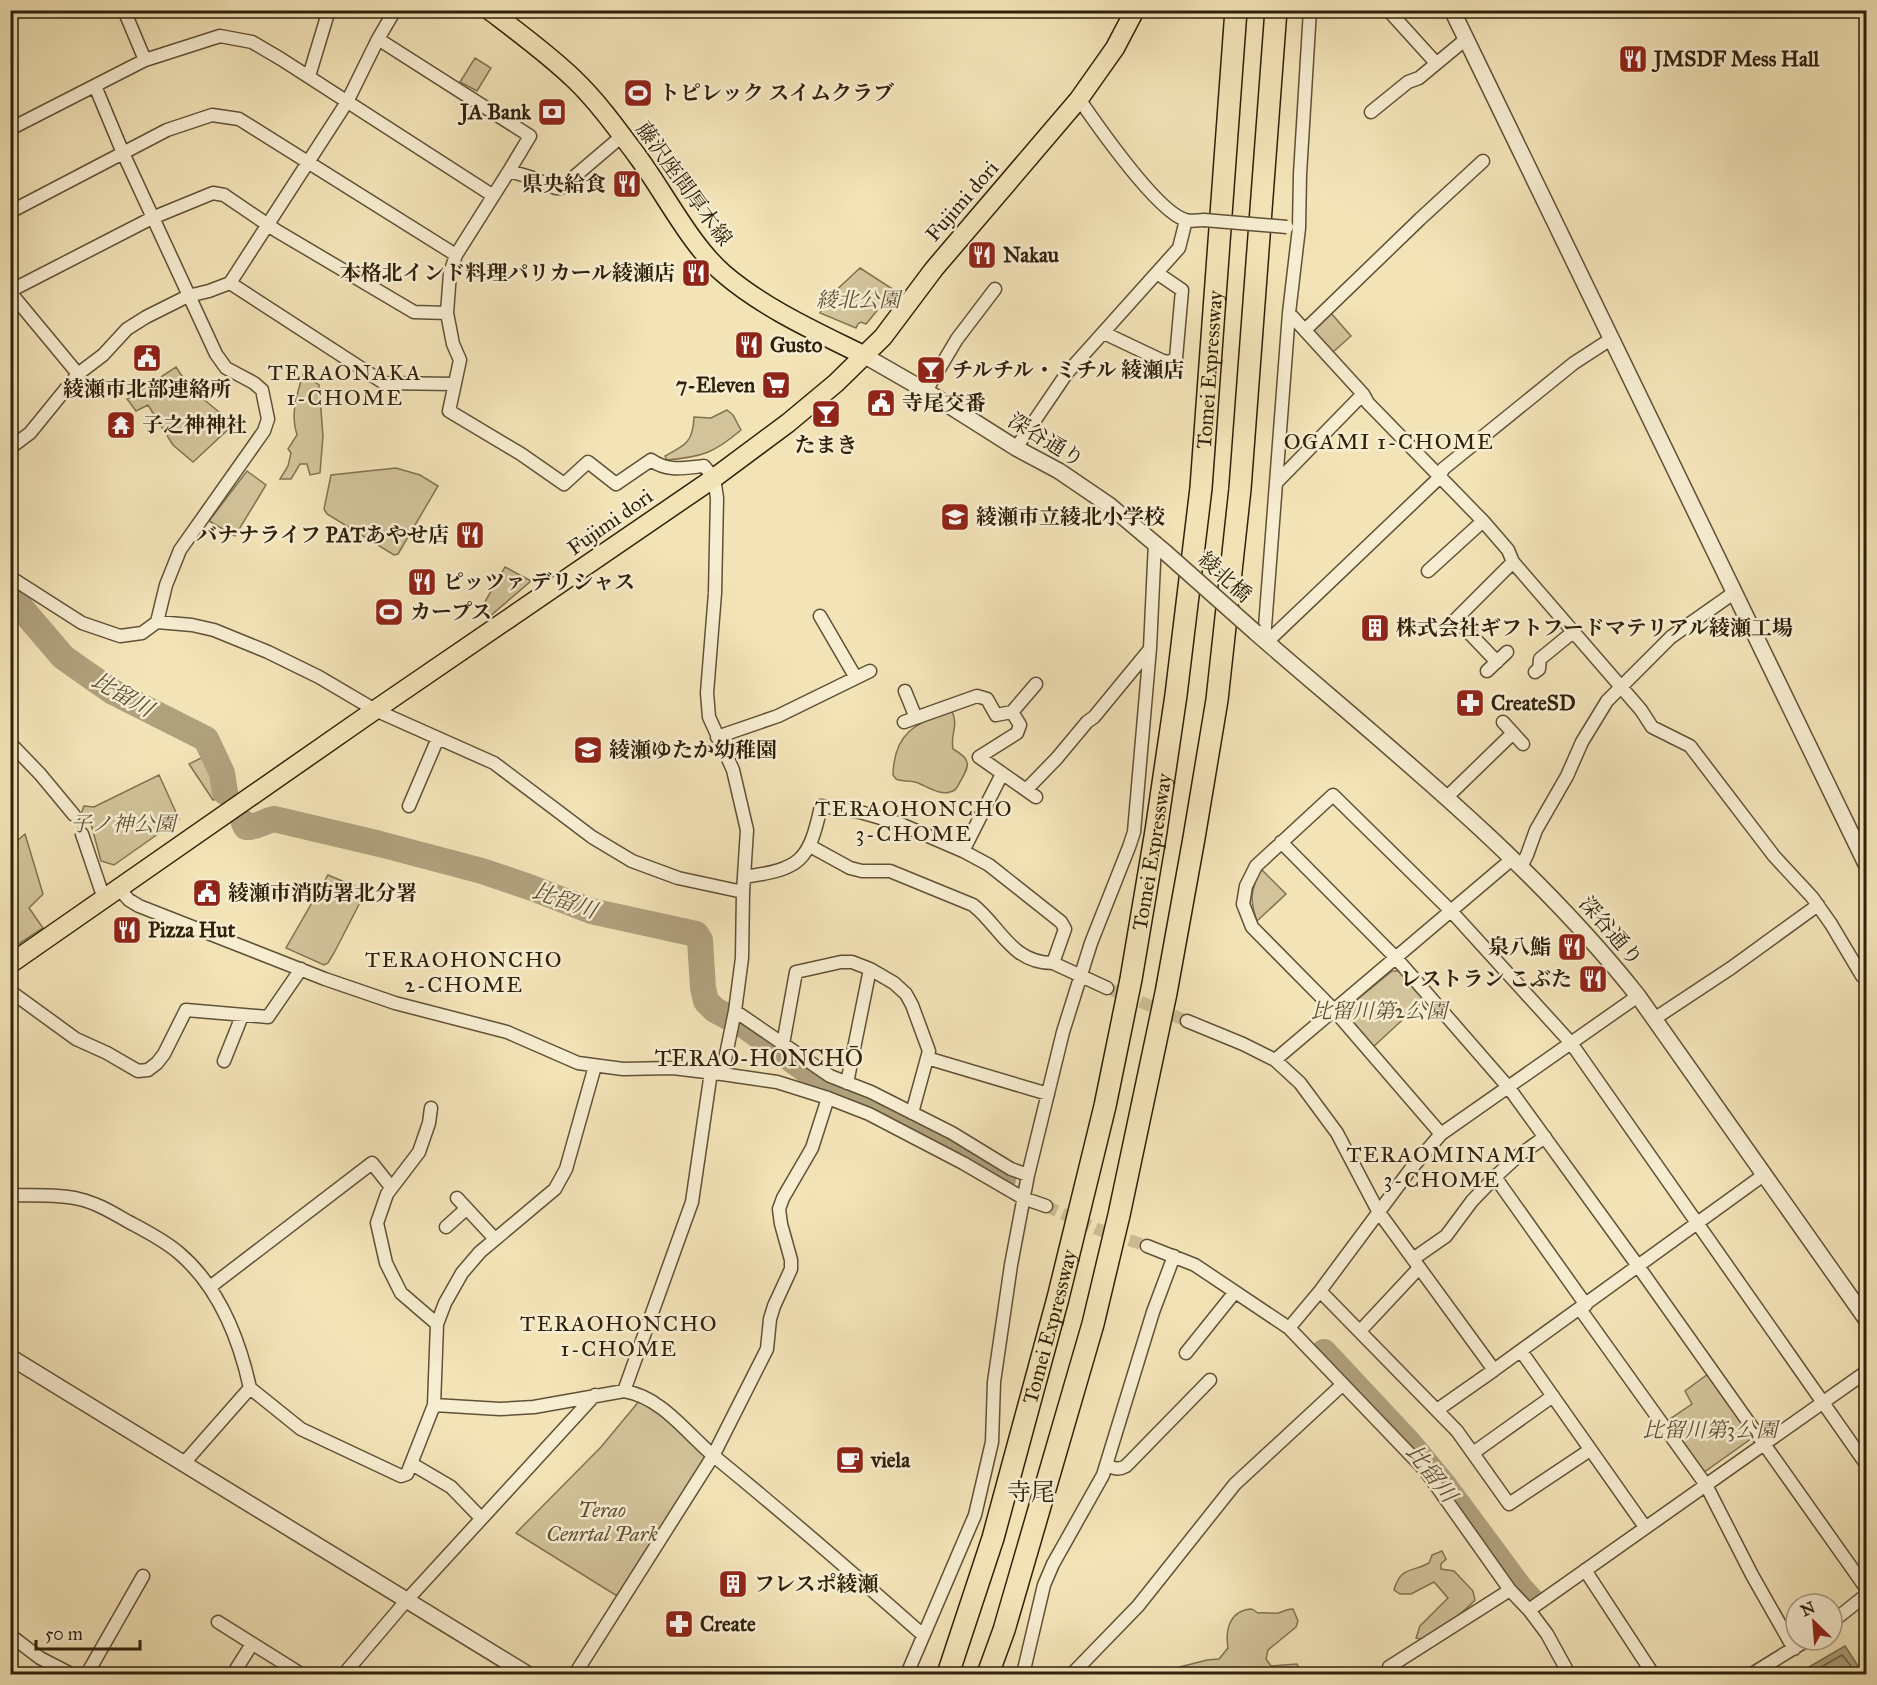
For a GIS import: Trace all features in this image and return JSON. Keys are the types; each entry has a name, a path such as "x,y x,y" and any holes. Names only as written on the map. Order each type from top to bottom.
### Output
{"highway":[{"name":"Tomei Expressway","path":"948,1674 993,1538 1058,1298 1105,1106 1133,968 1171,729 1201,488 1236,10"},
{"name":"Tomei Expressway","path":"988,1674 1010,1608 1094,1324 1164,1005 1194,838 1216,700 1240,489 1276,10"}],"main road":[{"name":"藤沢座間厚木線","path":"489,10 546,54 597,104 638,157 691,235 724,274 753,296 804,326 865,356"},
{"name":"Fujimi dori","path":"10,964 714,478 788,423 865,356 883,337 934,269 1079,99 1115,48 1135,10"}],"street":[{"path":"124,10 145,60"},
{"path":"309,76 329,10"},
{"path":"10,448 30,433 78,374 103,355 127,329 188,296 230,283 347,102 395,10"},
{"path":"1262,638 1289,314 1293,227 1310,10"},
{"path":"1388,10 1436,63"},
{"path":"1452,10 1866,864"},
{"path":"11,128 145,60 220,36 252,42 309,76 492,195"},
{"path":"378,39 530,136 456,255 450,273 447,313 453,344 460,360 448,411 521,454 564,484 588,462 616,484 651,460 670,470 704,466 714,478 717,498 715,593 706,693 709,717 733,770 747,830 742,958 734,1017 716,1073 692,1202 624,1391"},
{"path":"1371,112 1408,82 1419,78 1466,39"},
{"path":"11,578 82,623 120,636 142,633 157,622 166,585 180,550 264,431 268,419 262,390 254,383 226,368 216,354 152,218 95,86"},
{"path":"1079,99 1131,169 1173,213 1186,220 1293,227"},
{"path":"10,212 167,130 212,115 239,119 456,255"},
{"path":"509,171 561,188 621,136"},
{"path":"1305,330 1484,161"},
{"path":"78,374 10,291 152,218 213,193 224,195 269,225 414,312 447,313"},
{"path":"1016,448 1067,373 1179,248 1186,220"},
{"path":"1104,333 1163,361 1170,362 1176,358 1182,290 1157,273"},
{"path":"230,283 384,383 454,384"},
{"path":"926,391 957,339 995,290"},
{"path":"1289,314 1363,394 1368,403 1483,521 1508,550 1513,562 1641,710 1652,727 1690,746 1774,856 1818,905 1862,976"},
{"path":"1262,638 1440,477 1443,469 1574,363 1611,339"},
{"name":"深谷通り","path":"865,356 926,391 1016,448 1059,471 1109,505 1161,547"},
{"path":"1276,483 1363,394"},
{"path":"1428,571 1483,521"},
{"path":"908,1674 975,1515 992,1442 994,1382 1028,1175 1063,1032 1091,944 1134,832 1161,547"},
{"name":"綾北橋","path":"1161,547 1262,638"},
{"path":"1497,662 1456,619 1513,562"},
{"path":"1275,1060 1452,911 1527,855 1536,830 1567,776 1582,742 1607,701 1671,637 1735,592"},
{"path":"820,616 855,678"},
{"path":"157,622 192,625 214,630 268,652 318,677 375,710 494,763 592,837 632,861 678,878 743,892"},
{"path":"1535,672 1539,669 1540,659 1573,632"},
{"name":"深谷通り","path":"1262,638 1446,798 1556,900 1602,950 1654,1018 1866,1319"},
{"path":"1012,712 1020,725 1017,734 979,757 1031,794 1087,722 1094,717 1150,648"},
{"path":"1487,671 1507,652"},
{"path":"717,737 778,716 870,671"},
{"path":"904,722 977,696 987,699 996,715 1012,712 1036,684"},
{"path":"905,691 916,718"},
{"path":"1503,722 1523,744"},
{"path":"1446,798 1513,733"},
{"path":"409,806 438,738"},
{"path":"10,743 40,774 74,815"},
{"path":"963,851 1002,774"},
{"path":"1442,1134 1334,1010 1252,927 1247,918 1243,904 1246,886 1256,866 1334,795 1452,911 1571,1043 1866,1464"},
{"path":"744,877 780,871 791,867 801,858 810,846 821,806 860,812 898,823 963,851 988,865 1061,922 1065,929 1053,963"},
{"path":"82,834 100,890 301,969 395,1003 507,1032 525,1038 561,1057 595,1066 622,1069 673,1068 716,1073 777,1082 828,1098 869,1114 1023,1198 1046,1206"},
{"path":"1281,842 1396,958 1509,1088 1866,1588"},
{"path":"810,846 850,868 862,871 890,871 973,904 999,935 1031,960 1038,963 1053,963 1081,978 1107,988"},
{"path":"1654,1018 1731,968 1818,905"},
{"path":"783,1044 796,972 841,962 852,962 870,969 894,983 906,994 929,1051 912,1113"},
{"path":"10,991 76,1039 138,1071 148,1070 157,1064 186,1010 268,1017 301,969"},
{"path":"847,1083 870,969"},
{"path":"1289,1328 1320,1291 1410,1170 1442,1134 1638,996"},
{"path":"224,1061 242,1016"},
{"path":"734,1017 783,1044 830,1076 871,1092 952,1133 1011,1169 1028,1175"},
{"path":"1187,1021 1275,1060 1300,1083 1337,1133 1378,1211 1494,1370"},
{"path":"927,1058 1048,1094"},
{"path":"10,1195 78,1199 99,1206 179,1252 210,1287 234,1335 245,1365 250,1388 301,1429 401,1476 407,1474 412,1464 434,1405 437,1324 445,1304 462,1273 480,1252 555,1189 566,1169 595,1066"},
{"path":"575,1674 713,1456 767,1349 770,1319 791,1269 779,1209 812,1148 828,1098"},
{"path":"431,1108 429,1123 419,1152 387,1194 377,1223 386,1263 401,1293 437,1324"},
{"path":"1361,1330 1416,1263 1446,1236 1495,1177 1518,1156 1545,1137"},
{"path":"210,1287 372,1163 392,1187"},
{"path":"1437,1410 1765,1174"},
{"path":"1495,1177 1706,1485 1784,1631"},
{"path":"456,1198 495,1239"},
{"path":"446,1227 466,1209"},
{"path":"1147,1246 1195,1265 1289,1328 1425,1470 1510,1590 1547,1634 1569,1674"},
{"path":"1023,1674 1044,1585 1053,1564 1104,1476 1153,1312 1174,1256"},
{"path":"1320,1291 1361,1330 1457,1431 1509,1504 1590,1450"},
{"path":"1186,1353 1235,1292"},
{"path":"1521,1351 1645,1527"},
{"path":"10,1357 527,1674"},
{"path":"1529,1610 1645,1527 1766,1445 1866,1372"},
{"path":"1107,1465 1114,1469 1126,1466 1210,1380"},
{"path":"1072,1674 1138,1606 1235,1484 1342,1385"},
{"path":"184,1463 250,1388"},
{"path":"434,1405 523,1408 624,1391 638,1394 652,1401 923,1635"},
{"path":"345,1674 406,1600 595,1395"},
{"path":"1473,1453 1553,1396"},
{"path":"412,1464 451,1487 481,1518"},
{"path":"1585,1570 1653,1674"},
{"path":"87,1674 143,1576"},
{"path":"1394,1674 1389,1667 1510,1590"},
{"path":"1844,1612 1866,1595"},
{"path":"218,1622 302,1674"},
{"path":"10,1635 40,1658 70,1674"},
{"path":"233,1674 252,1644"},
{"path":"1752,1674 1789,1652"}],"green space":[{"path":"475,58 491,68 477,91 460,82"},
{"name":"綾北公園","path":"860,268 894,290 866,324 861,322 856,328 820,313 829,297"},
{"path":"1330,312 1351,336 1333,352 1312,329"},
{"path":"176,367 195,391 234,424 193,462 173,445 148,405 136,411 127,399"},
{"path":"303,374 319,385 323,436 320,473 310,475 307,464 300,464 291,479 280,479 288,466 291,453 288,449 297,435 294,412"},
{"path":"727,410 733,415 741,430 715,449 699,455 667,460 665,456 687,442 692,432 694,417 711,418"},
{"path":"396,468 420,475 438,486 398,554 394,555 327,514 324,509 331,475"},
{"path":"247,471 266,485 235,536 209,521"},
{"path":"505,567 531,581 489,617 479,612"},
{"path":"952,711 955,721 953,749 964,757 967,764 966,772 956,789 942,793 915,782 896,779 893,775 894,761 902,739 917,725"},
{"path":"209,754 226,795 213,800 189,764"},
{"name":"子ノ神公園","path":"159,775 179,819 114,865 101,861 91,824 81,814 84,806 94,807"},
{"path":"25,834 43,894 29,908 43,928 11,949 11,846"},
{"path":"1261,869 1286,894 1257,921 1252,895"},
{"path":"328,875 366,891 334,953 324,965 286,948"},
{"name":"比留川第2公園","path":"1392,971 1399,971 1424,1000 1372,1048 1345,1015 1347,1008"},
{"name":"比留川第3公園","path":"1708,1374 1752,1438 1703,1473 1667,1421 1692,1404 1685,1391"},
{"name":"Terao Cenrtal Park","path":"640,1400 657,1411 703,1453 705,1458 617,1596 516,1533 601,1447"},
{"path":"1442,1551 1446,1559 1441,1564 1441,1569 1454,1571 1473,1591 1475,1600 1424,1640 1416,1638 1420,1626 1448,1598 1434,1582 1411,1594 1400,1594 1394,1590 1403,1574 1429,1563 1432,1555"},
{"path":"1252,1609 1258,1613 1278,1613 1293,1609 1298,1621 1296,1627 1268,1650 1266,1659 1271,1666 1297,1664 1302,1674 1170,1674 1172,1669 1219,1659 1228,1648 1228,1628 1234,1617 1245,1610"}],"water":[{"path":"1844,1647 1860,1669 1851,1674 1804,1674 1802,1671 1835,1652 1844,1652"}],"waterway":[{"name":"比留川","path":"10,595 63,657 113,692 206,739 222,773 225,792"},
{"name":"比留川","path":"244,823 246,827 249,827 274,819 380,844 482,871 591,911 696,934 700,940 706,1001 715,1010 745,1026 814,1076"},
{"name":"比留川","path":"834,1090 921,1129 1003,1179"},
{"name":"比留川","path":"1324,1352 1409,1443 1531,1600"}],"tunnel":[{"path":"1107,988 1187,1021"},
{"path":"1046,1206 1097,1229 1147,1246"}],"place":[{"name":"JMSDF Mess Hall","path":"1633,59"},
{"name":"トピレック スイムクラブ","path":"638,93"},
{"name":"JA Bank","path":"552,112"},
{"name":"県央給食","path":"627,184"},
{"name":"Nakau","path":"982,255"},
{"name":"本格北インド料理パリカール綾瀬店","path":"696,273"},
{"name":"Gusto","path":"749,345"},
{"name":"綾瀬市北部連絡所","path":"147,358"},
{"name":"チルチル・ミチル 綾瀬店","path":"931,370"},
{"name":"7-Eleven","path":"776,385"},
{"name":"寺尾交番","path":"881,403"},
{"name":"たまき","path":"826,414"},
{"name":"子之神神社","path":"121,425"},
{"name":"綾瀬市立綾北小学校","path":"955,517"},
{"name":"バナナライフ PATあやせ店","path":"470,535"},
{"name":"ピッツァ デリシャス","path":"422,582"},
{"name":"カープス","path":"389,612"},
{"name":"株式会社ギフトフードマテリアル綾瀬工場","path":"1375,628"},
{"name":"CreateSD","path":"1470,703"},
{"name":"綾瀬ゆたか幼稚園","path":"588,750"},
{"name":"綾瀬市消防署北分署","path":"207,893"},
{"name":"Pizza Hut","path":"127,930"},
{"name":"泉八鮨","path":"1572,947"},
{"name":"レストラン こぶた","path":"1593,979"},
{"name":"viela","path":"850,1460"},
{"name":"フレスポ綾瀬","path":"733,1584"},
{"name":"Create","path":"679,1624"}],"district":[{"name":"TERAONAKA 1-CHOME","path":"345,384"},
{"name":"OGAMI 1-CHOME","path":"1389,441"},
{"name":"TERAOHONCHO 3-CHOME","path":"914,820"},
{"name":"TERAOHONCHO 2-CHOME","path":"464,972"},
{"name":"TERAO-HONCHŌ","path":"759,1058"},
{"name":"TERAOMINAMI 3-CHOME","path":"1442,1166"},
{"name":"TERAOHONCHO 1-CHOME","path":"619,1336"},
{"name":"寺尾","path":"1031,1492"}]}
